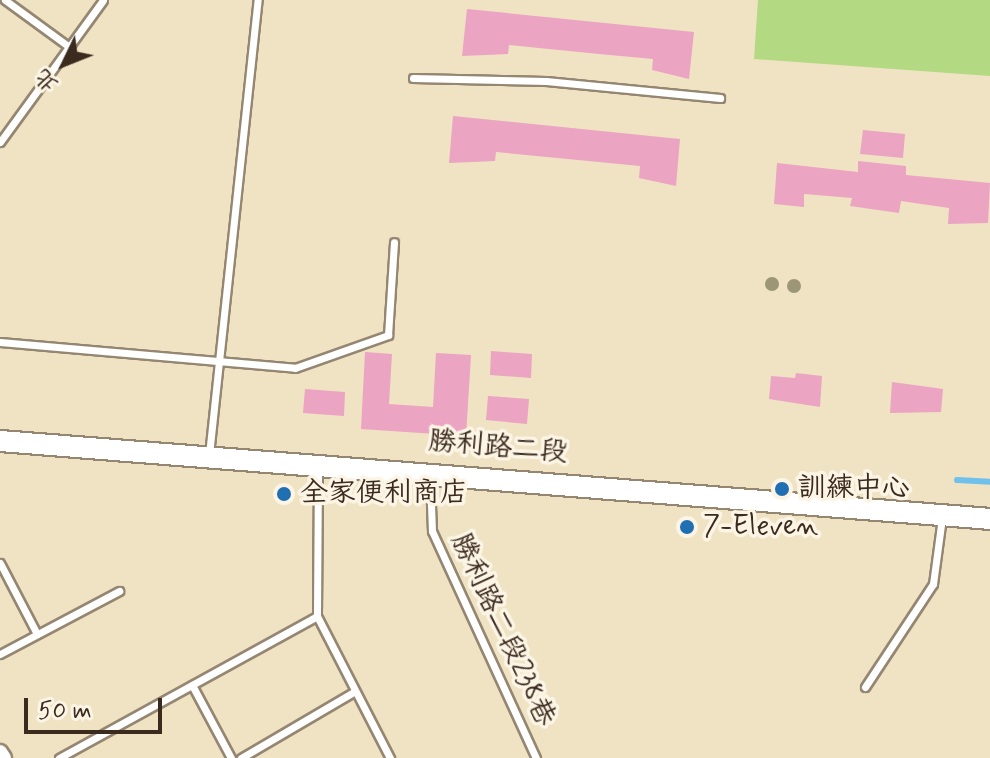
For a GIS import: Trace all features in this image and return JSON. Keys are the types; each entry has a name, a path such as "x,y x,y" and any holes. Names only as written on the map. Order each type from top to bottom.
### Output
{"main road":[{"name":"勝利路二段","path":"0,441 430,471 990,519"}],"street":[{"path":"0,752 4,758"}],"lane":[{"path":"5,0 68,46"},
{"path":"0,142 103,0"},
{"path":"209,455 258,0"},
{"path":"413,78 546,81 720,98"},
{"path":"0,342 221,365 295,368 388,335 394,242"},
{"path":"318,463 317,616 390,758"},
{"name":"勝利路二段238巷","path":"430,471 432,531 536,758"},
{"path":"865,687 933,584 942,514"},
{"path":"0,563 37,634"},
{"path":"0,654 119,591"},
{"path":"59,758 317,616"},
{"path":"192,685 231,758"},
{"path":"241,758 355,691"}],"green space":[{"path":"758,0 990,0 990,76 754,59"}],"building":[{"path":"467,9 694,32 689,79 652,70 653,59 509,45 508,54 462,56"},
{"path":"453,116 680,139 676,186 639,178 640,166 496,152 495,161 449,163"},
{"path":"863,130 905,134 903,158 860,154"},
{"path":"858,161 906,166 906,175 990,183 988,223 948,224 949,208 901,201 899,213 850,206 852,198 804,194 804,207 774,204 777,163 858,172"},
{"path":"491,351 532,354 531,378 490,375"},
{"path":"365,352 392,354 389,404 433,407 436,353 471,355 466,436 361,429"},
{"path":"796,373 822,376 820,407 769,399 771,376 795,378"},
{"path":"892,382 943,389 941,412 890,413"},
{"path":"305,389 345,392 344,416 303,413"},
{"path":"488,396 529,399 527,424 486,420"}],"waterway":[{"path":"957,480 990,482"}],"place":[{"name":"訓練中心","path":"782,489"},
{"name":"全家便利商店","path":"284,494"},
{"name":"7-Eleven","path":"687,527"}]}
